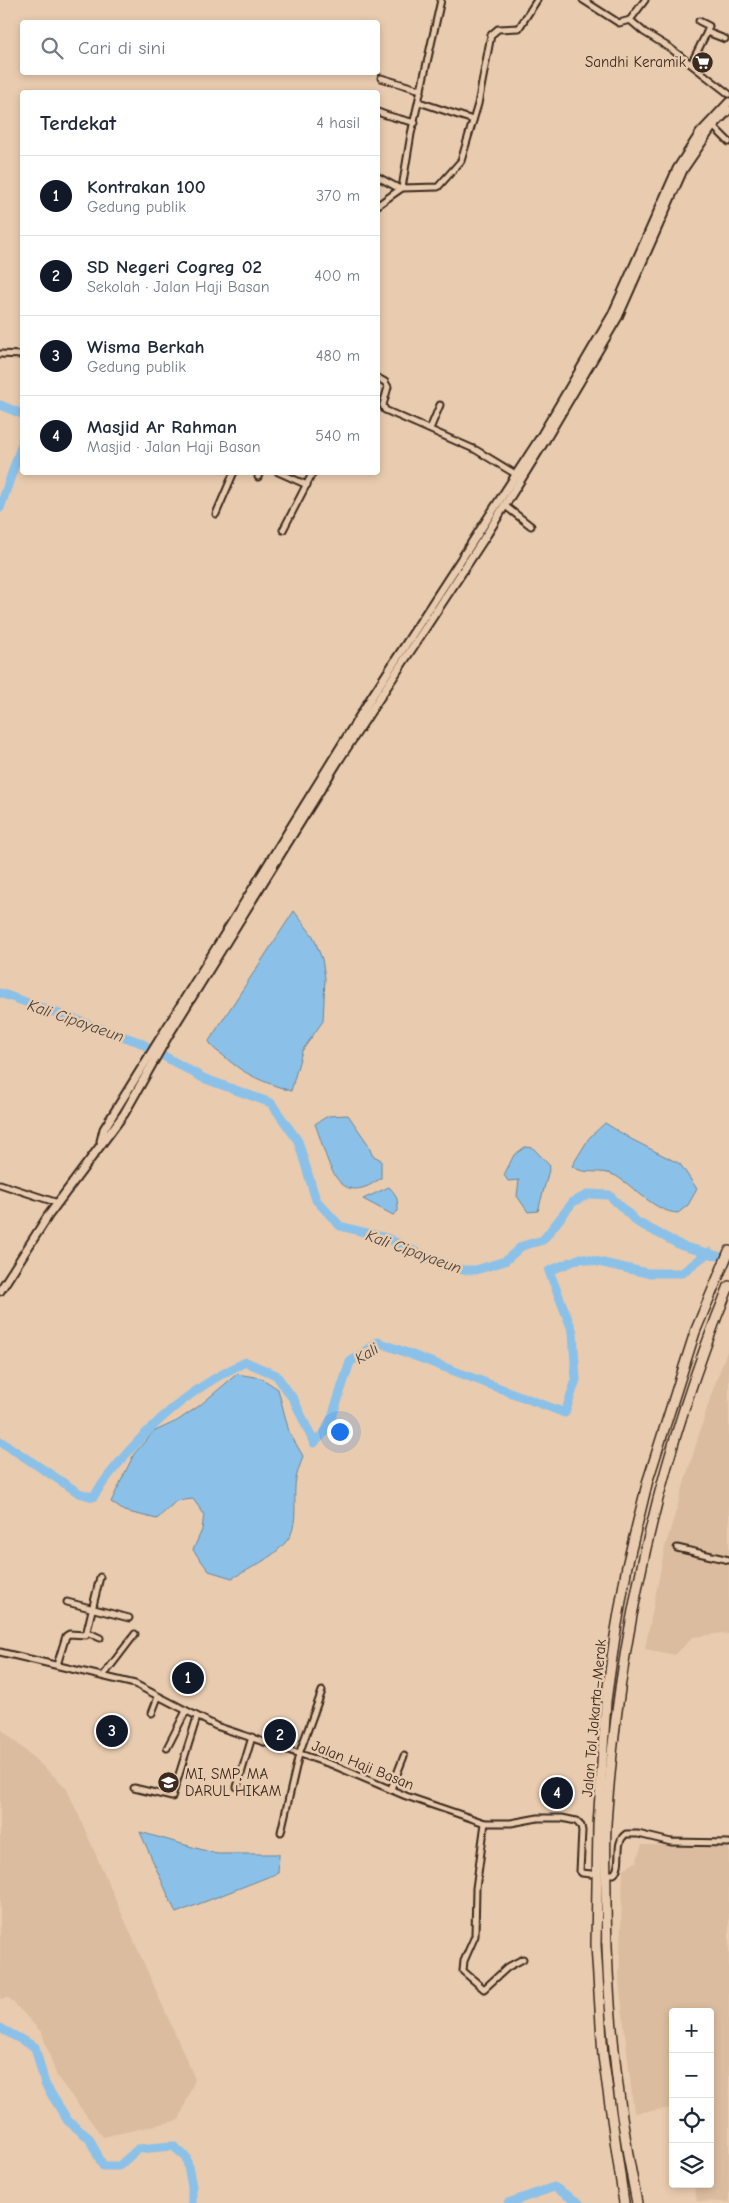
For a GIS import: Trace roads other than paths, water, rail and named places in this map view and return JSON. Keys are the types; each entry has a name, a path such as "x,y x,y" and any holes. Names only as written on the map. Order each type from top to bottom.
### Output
{"highway":[{"name":"Jalan Tol Jakarta–Merak","path":"624,2203 603,2056 596,1945 598,1826 606,1701 615,1636 628,1566 648,1480 695,1332 729,1251"},
{"name":"Jalan Tol Jakarta–Merak","path":"637,2203 625,2134 609,2002 606,1929 608,1810 629,1637 657,1501 684,1406 729,1286"}],"street":[{"path":"380,204 401,189 411,134 415,123 441,0"},
{"path":"380,178 401,189 440,186 461,161 473,120 492,35 498,29 519,28 537,0"},
{"path":"583,0 618,22 630,20 645,0"},
{"path":"630,20 729,94"},
{"path":"691,64 709,26 699,21"},
{"path":"707,32 725,39"},
{"path":"381,78 421,90"},
{"path":"418,102 473,120"},
{"path":"165,1035 340,758 504,505 540,438 612,315 677,169 700,133 729,102"},
{"path":"0,1292 58,1203 100,1144 104,1129 156,1051 360,714 519,476 618,317 680,175 713,126 729,110"},
{"path":"380,113 415,123"},
{"path":"713,126 729,142"},
{"path":"0,354 20,355"},
{"path":"380,379 388,387 383,405 385,410 476,450 519,476"},
{"path":"430,429 440,405"},
{"path":"216,514 233,475"},
{"path":"285,475 307,485"},
{"path":"283,530 312,475"},
{"path":"504,505 531,526"},
{"path":"0,1184 58,1203"},
{"path":"677,1548 729,1560"},
{"path":"57,1665 66,1636 73,1634 84,1637 87,1632 100,1577"},
{"path":"67,1602 129,1618"},
{"path":"87,1632 100,1638"},
{"path":"104,1676 135,1634"},
{"name":"Jalan Haji Basan","path":"0,1652 140,1686 197,1717 438,1808 485,1823 511,1823 538,1818 562,1818 576,1821 581,1826 582,1831 580,1871 591,1874"},
{"path":"280,1832 299,1754 322,1692"},
{"path":"152,1713 158,1697"},
{"path":"167,1748 186,1711"},
{"path":"134,1788 172,1798 197,1717"},
{"path":"237,1787 252,1737"},
{"path":"391,1790 404,1756"},
{"path":"485,1823 476,1888 475,1936 464,1961 463,1971 484,1989 508,1967 523,1958"},
{"path":"609,1874 614,1874 618,1869 620,1842 626,1834 638,1834 671,1842 729,1842"}],"water":[{"path":"294,911 313,936 322,959 325,978 323,1021 302,1051 291,1091 248,1074 216,1050 209,1041"},
{"path":"348,1115 368,1144 372,1155 381,1160 381,1178 365,1187 353,1189 343,1185 335,1176 315,1124 328,1116"},
{"path":"605,1123 631,1139 680,1164 697,1189 688,1205 678,1213 670,1212 646,1199 616,1176 605,1172 582,1171 572,1166 589,1138"},
{"path":"525,1147 533,1148 550,1166 538,1211 528,1212 517,1196 519,1180 508,1181 504,1175 514,1155"},
{"path":"389,1187 395,1195 398,1204 398,1211 393,1215 363,1199"},
{"path":"237,1374 261,1378 278,1389 289,1432 303,1456 295,1483 293,1529 287,1541 273,1554 232,1578 209,1571 193,1550 202,1530 204,1514 193,1499 176,1501 157,1519 124,1511 111,1502 134,1454 153,1432 177,1421 199,1406"},
{"path":"140,1832 217,1854 279,1854 278,1873 176,1913"}],"waterway":[{"name":"Kali Cipayaeun","path":"0,405 20,413"},
{"name":"Kali Cipayaeun","path":"0,508 20,450"},
{"name":"Kali Cipayaeun","path":"0,993 139,1042 203,1078 271,1103 298,1141 316,1200 340,1226 387,1238 430,1259 463,1270 476,1270 505,1261 522,1246 543,1240 573,1202 589,1194 609,1195 637,1222 682,1246 729,1259"},
{"name":"Kali","path":"0,1441 79,1493 93,1497 124,1456 160,1419 201,1387 246,1362 276,1375 294,1400 314,1443 328,1429 350,1362 378,1342 565,1413 576,1380 573,1332 549,1271 581,1258 647,1273 682,1273 709,1252"},
{"path":"0,2028 35,2047 45,2084 68,2121 89,2138 103,2166 119,2166 138,2149 173,2146 186,2157 192,2186 192,2203"},
{"path":"508,2203 554,2187 579,2203"}],"place":[{"name":"Sandhi Keramik","path":"702,62"},
{"name":"Kontrakan 100","path":"188,1678"},
{"name":"Wisma Berkah","path":"112,1731"},
{"name":"SD Negeri Cogreg 02","path":"280,1735"},
{"name":"MI, SMP, MA DARUL HIKAM","path":"169,1783"},
{"name":"Masjid Ar Rahman","path":"557,1793"}]}
